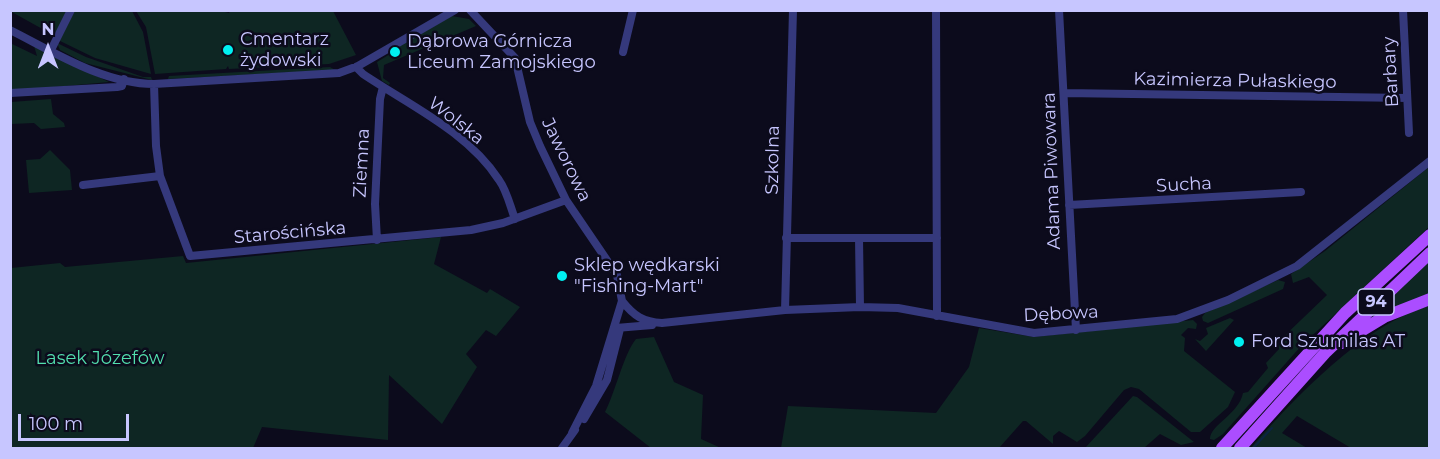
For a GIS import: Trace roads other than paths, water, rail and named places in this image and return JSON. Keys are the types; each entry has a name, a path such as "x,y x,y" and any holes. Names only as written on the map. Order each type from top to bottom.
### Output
{"main road":[{"name":"94","path":"1222,448 1345,313 1430,235"},
{"name":"94","path":"1240,448 1324,353 1430,253"},
{"path":"1324,353 1384,317 1430,298"}],"street":[{"path":"51,50 71,10"},
{"path":"10,30 80,65 124,79 154,84 323,75 356,67 454,10"},
{"name":"Jaworowa","path":"470,10 515,58 532,127 566,200 617,275 622,301"},
{"path":"623,52 633,10"},
{"name":"Szkolna","path":"785,310 793,10"},
{"path":"936,10 937,316"},
{"name":"Adama Piwowara","path":"1059,10 1076,330"},
{"name":"Barbary","path":"1403,10 1409,133"},
{"name":"Wolska","path":"356,67 448,130 476,154 501,183 515,219"},
{"path":"10,93 117,87 122,86 124,79"},
{"name":"Starościńska","path":"154,84 156,146 160,176 190,256 471,230 515,219 566,200"},
{"name":"Ziemna","path":"377,240 375,204 380,99 383,87"},
{"name":"Kazimierza Pułaskiego","path":"1064,93 1407,98"},
{"name":"Dębowa","path":"622,301 642,321 662,323 785,310 890,307 1022,333 1076,330 1185,317 1276,277 1319,251 1430,161"},
{"path":"83,185 160,176"},
{"name":"Sucha","path":"1069,205 1301,192"},
{"path":"786,238 937,238"},
{"path":"858,238 860,307"},
{"path":"561,448 573,433 596,386 617,328 622,301"},
{"path":"617,328 662,323"}],"waterway":[{"path":"1253,448 1272,428"}],"place":[{"name":"Cmentarz żydowski","path":"228,50"},
{"name":"Dąbrowa Górnicza Liceum Zamojskiego","path":"395,52"},
{"name":"Sklep wędkarski \"Fishing-Mart\"","path":"562,276"},
{"name":"Ford Szumilas AT","path":"1239,342"}],"park label":[{"name":"Lasek Józefów","path":"100,359"}]}
